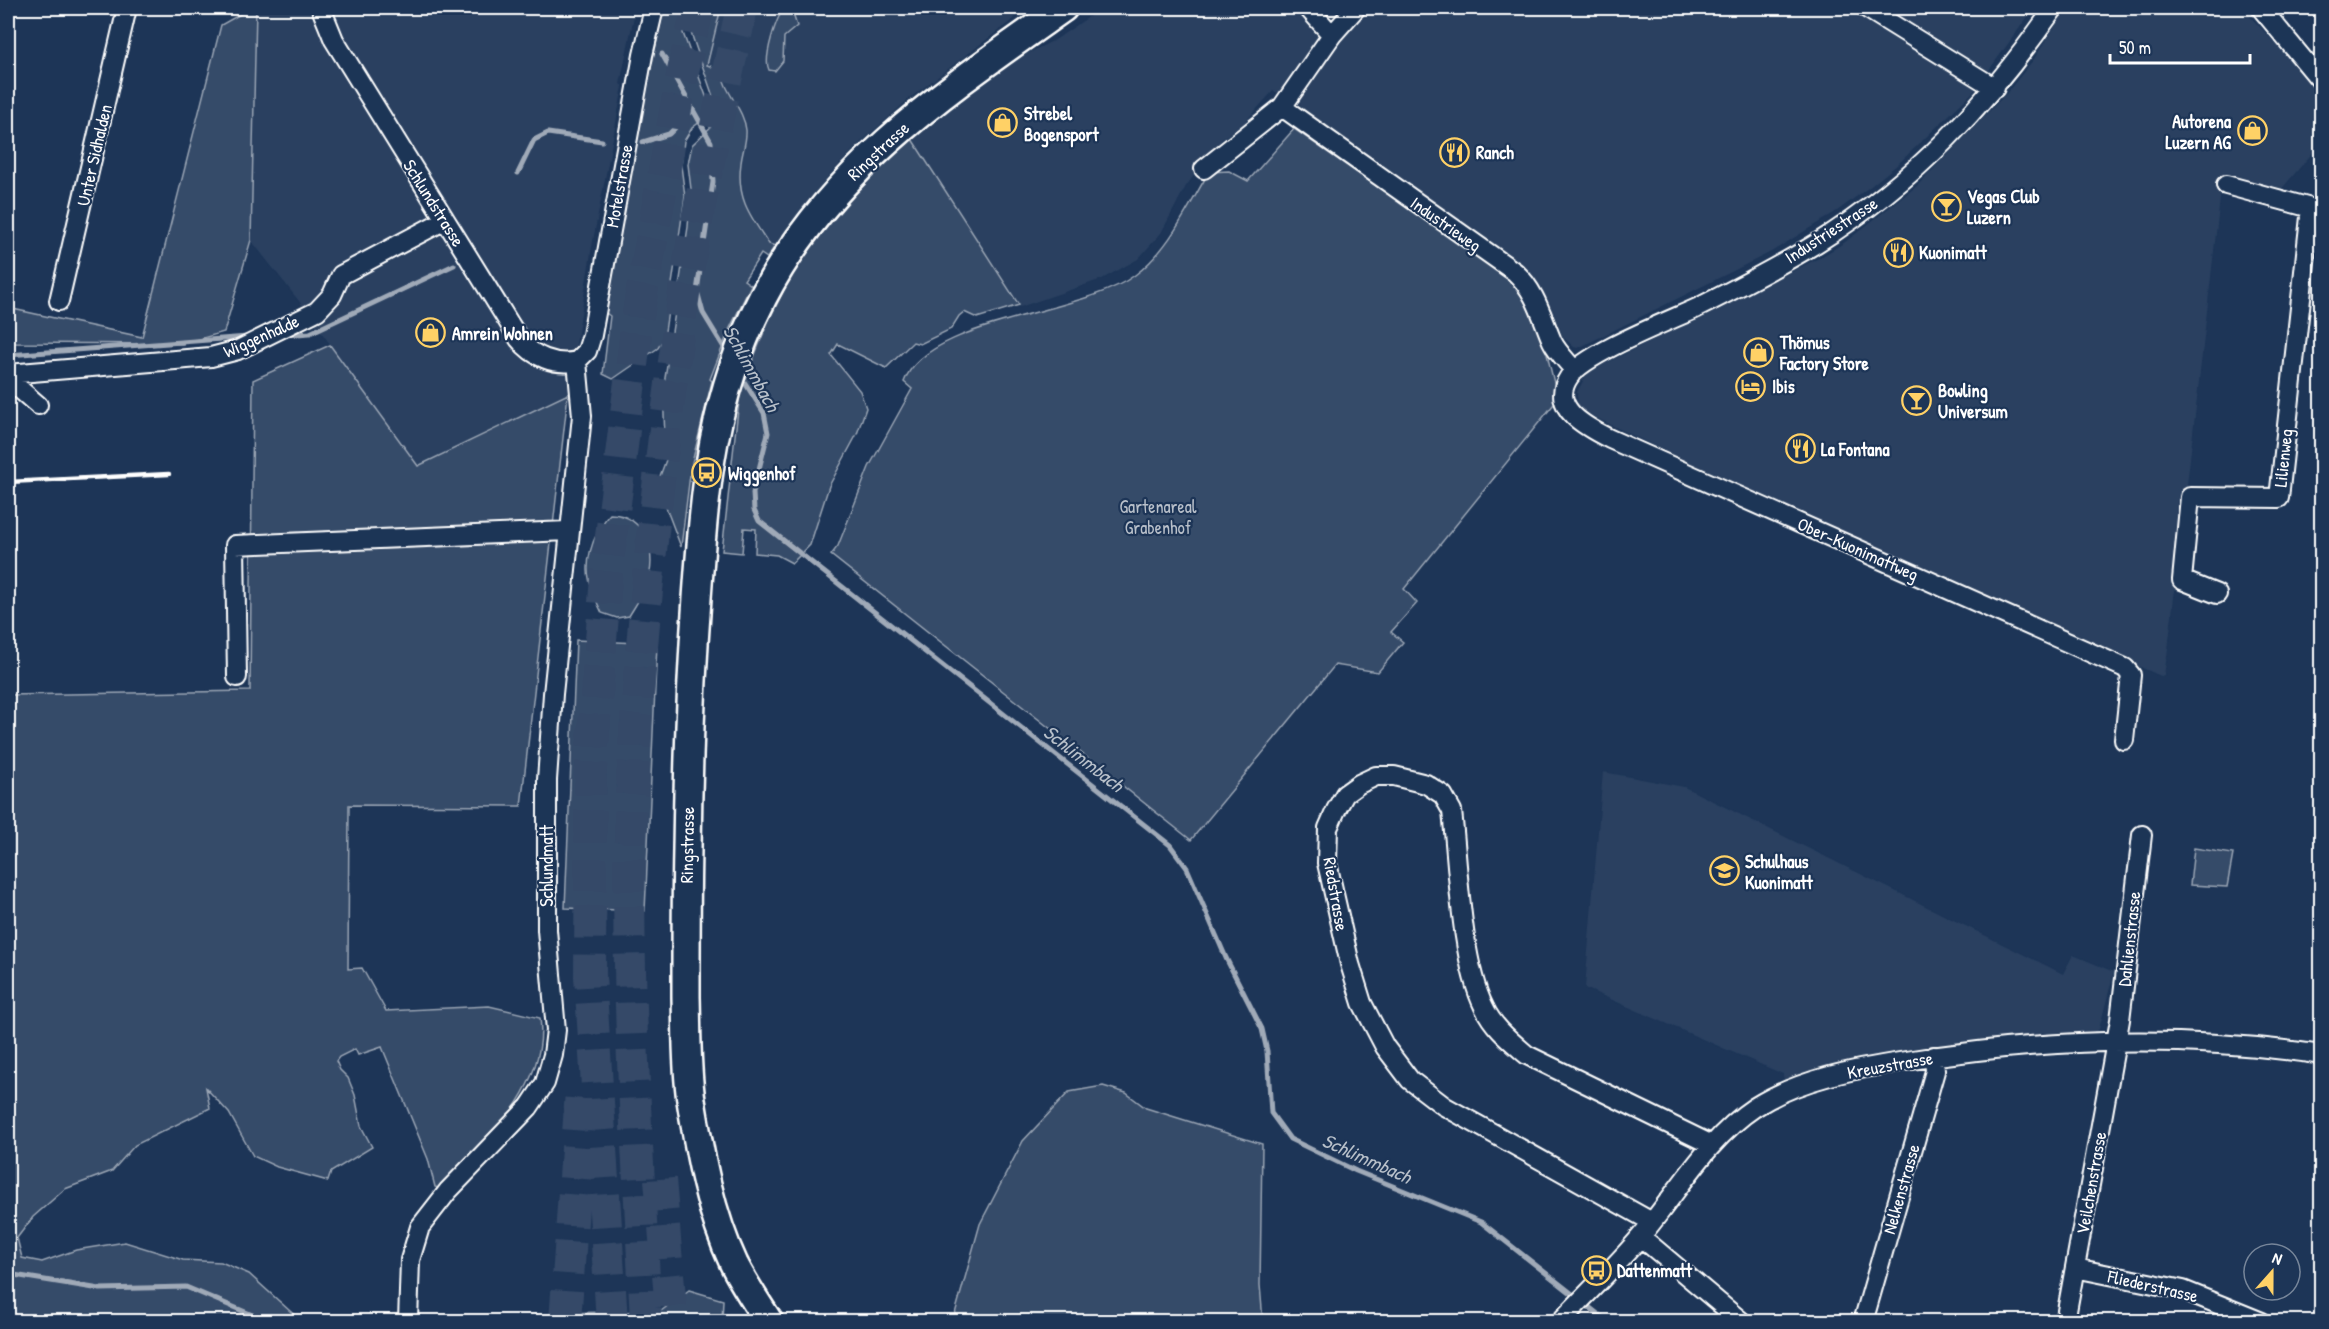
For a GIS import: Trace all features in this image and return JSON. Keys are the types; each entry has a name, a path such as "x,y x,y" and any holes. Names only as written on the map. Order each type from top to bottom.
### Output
{"main road":[{"name":"Ringstrasse","path":"769,1322 728,1248 709,1191 691,1101 687,1050 686,916 690,700 703,498 717,416 742,340 764,296 794,246 861,164 903,126 1063,8"}],"street":[{"name":"Unter Sidhalden","path":"59,302 127,8"},
{"name":"Schlundstrasse","path":"321,8 338,47 526,348 551,361 568,363 577,361"},
{"name":"Motelstrasse","path":"577,361 587,351 592,335 643,55 654,8"},
{"path":"1308,8 1332,35"},
{"path":"1204,169 1282,107 1332,35 1356,8"},
{"path":"1866,8 1995,88"},
{"name":"Industriestrasse","path":"2039,28 2049,8"},
{"name":"Industriestrasse","path":"1575,371 1598,355 1750,280 1838,229 1919,167 1968,119 1995,88 2054,8"},
{"path":"2261,8 2318,70"},
{"name":"Industrieweg","path":"1282,107 1515,272 1530,289 1539,304 1553,341 1575,371"},
{"path":"2226,185 2316,209"},
{"name":"Lilienweg","path":"2217,594 2182,580 2190,497 2279,498 2316,209"},
{"name":"Wiggenhalde","path":"8,374 211,357 238,350 317,311 332,294 341,275 445,220"},
{"name":"Schlundmatt","path":"408,1322 410,1260 420,1227 448,1191 529,1107 545,1083 554,1055 556,1030 547,930 547,780 568,531 582,416 577,361"},
{"name":"Ober-Kuonimattweg","path":"1575,371 1568,377 1564,393 1567,409 1576,420 1590,429 2125,668 2131,675 2124,740"},
{"path":"8,379 38,405"},
{"path":"237,677 235,545 568,531"},
{"name":"Riedstrasse","path":"1652,1222 1444,1106 1410,1080 1385,1047 1362,1003 1350,964 1327,863 1328,828 1346,794 1376,776 1394,776 1426,784 1443,795 1452,812 1473,980 1484,1009 1502,1033 1527,1055 1712,1144"},
{"name":"Dahlienstrasse","path":"2116,1044 2142,835"},
{"name":"Kreuzstrasse","path":"1560,1322 1641,1237 1712,1144 1756,1107 1786,1091 1836,1075 1934,1056 2018,1047 2221,1043 2322,1055"},
{"name":"Veilchenstrasse","path":"2065,1322 2116,1044"},
{"name":"Nelkenstrasse","path":"1863,1322 1935,1071 1934,1056"},
{"path":"1641,1237 1742,1322"},
{"name":"Fliederstrasse","path":"2075,1268 2183,1290 2262,1322"}],"shaded area":[{"path":"256,8 624,8 634,16 620,84 623,86 592,246 568,394 418,466 299,301 251,240"},
{"path":"721,8 1022,8 1011,21 910,98 862,141 830,174 775,246 769,244 742,199 738,182 747,132 744,121 724,83 721,70 707,66"},
{"path":"1102,8 2034,8 1973,92 1898,164 1872,185 1837,211 1771,252 1578,348 1563,337 1553,313 1524,270 1301,110 1299,100 1273,91 1244,123 1222,139 1186,186 1161,233 1138,259 1102,279 1020,307 910,136 1012,61 1055,40"},
{"path":"2067,8 2242,8 2291,60 2321,98 2321,143 2278,193 2222,181 2168,649 2164,675 2161,676 1852,541 1578,409 1577,392 1588,372 1821,257 1844,243 1917,186 2006,94 2034,59"},
{"name":"Schulhaus Kuonimatt","path":"1603,772 1684,787 2063,974 2073,955 2114,972 2099,1029 2097,1032 1948,1045 1861,1059 1784,1082 1783,1074 1585,988"}],"green space":[{"path":"251,8 256,8 251,240 224,332 182,344 8,343 8,308 142,337 221,25"},
{"path":"664,8 683,8 683,33 710,107 709,115 692,128 684,141 681,166 685,196 664,338 658,348 613,379 603,374 610,316 606,313 636,137"},
{"path":"689,8 721,8 707,65 721,70 726,86 744,122 746,138 740,175 743,197 769,244 775,246 767,258 761,254 744,280 751,285 729,330 710,379 712,381 691,467 681,547 657,484 666,460 663,391 688,227 691,189 688,164 692,145 715,123 717,108 689,27"},
{"path":"785,8 791,8 797,26 784,37 783,61 775,71 769,70 768,57 771,38"},
{"name":"Gartenareal Grabenhof","path":"1294,129 1520,286 1544,342 1558,399 1404,589 1417,603 1391,632 1403,642 1378,672 1335,665 1191,840 831,555 838,546 869,467 912,389 904,382 918,361 942,344 973,331 1080,300 1111,288 1135,275 1168,241 1209,172 1229,171 1248,181"},
{"path":"910,136 1019,305 977,318 964,312 951,329 920,344 913,342 886,368 838,344 831,355 860,391 866,408 857,434 829,486 810,545 792,563 777,555 755,553 756,529 744,528 742,553 722,551 740,392 768,322 793,272 830,219 857,186"},
{"path":"330,345 418,466 568,394 521,806 349,805 348,969 362,968 386,1011 489,1006 540,1018 540,1044 535,1068 524,1091 494,1133 441,1189 435,1187 428,1159 382,1047 358,1055 355,1049 336,1061 340,1070 348,1078 355,1095 361,1126 372,1147 331,1172 328,1181 277,1167 253,1156 229,1113 206,1088 210,1108 135,1145 112,1171 65,1189 33,1217 17,1238 22,1258 42,1262 76,1250 125,1242 183,1260 221,1262 249,1274 301,1321 8,1321 8,695 250,691 253,380"},
{"path":"610,514 633,521 641,529 650,550 651,562 646,586 629,616 617,618 602,613 588,574 592,544 601,525"},
{"path":"576,640 657,644 645,911 565,908"},
{"path":"2194,848 2233,854 2227,887 2190,885"},
{"path":"1103,1086 1126,1093 1146,1108 1262,1144 1260,1285 1263,1321 953,1321 980,1224 1023,1141 1069,1092"},
{"path":"689,1290 723,1300 722,1321 543,1321 559,1313 661,1311"}],"waterway":[{"name":"Schlimmbach","path":"662,54 711,142 713,182 697,291 703,313 728,354"},
{"path":"643,142 669,134 693,110"},
{"path":"518,173 534,140 548,133 602,141"},
{"path":"284,335 310,333 454,265"},
{"path":"8,355 248,337"},
{"name":"Schlimmbach","path":"740,375 764,413 768,433 753,493 754,510 759,521 1170,845 1187,868 1226,958 1262,1029 1267,1051 1271,1113 1290,1139 1356,1171 1481,1222 1608,1322"},
{"path":"8,1274 100,1289 186,1287 269,1322"}],"tunnel":[{"path":"612,1322 590,976 591,767 606,577 639,308 683,71 698,8"},
{"path":"646,1322 635,1115 629,908 633,770 641,657 665,432 686,281 700,203 742,8"},
{"path":"565,1322 581,1091"},
{"path":"660,1179 672,1322"}],"railway":[{"path":"8,482 169,474"}],"place":[{"name":"Strebel Bogensport","path":"1003,123"},
{"name":"Autorena Luzern AG","path":"2252,131"},
{"name":"Ranch","path":"1455,152"},
{"name":"Vegas Club Luzern","path":"1946,206"},
{"name":"Kuonimatt","path":"1898,252"},
{"name":"Amrein Wohnen","path":"431,333"},
{"name":"Thömus Factory Store","path":"1759,352"},
{"name":"Ibis","path":"1751,386"},
{"name":"Bowling Universum","path":"1917,400"},
{"name":"La Fontana","path":"1800,449"},
{"name":"Wiggenhof","path":"707,473"},
{"name":"Schulhaus Kuonimatt","path":"1724,871"},
{"name":"Dattenmatt","path":"1596,1270"}]}
